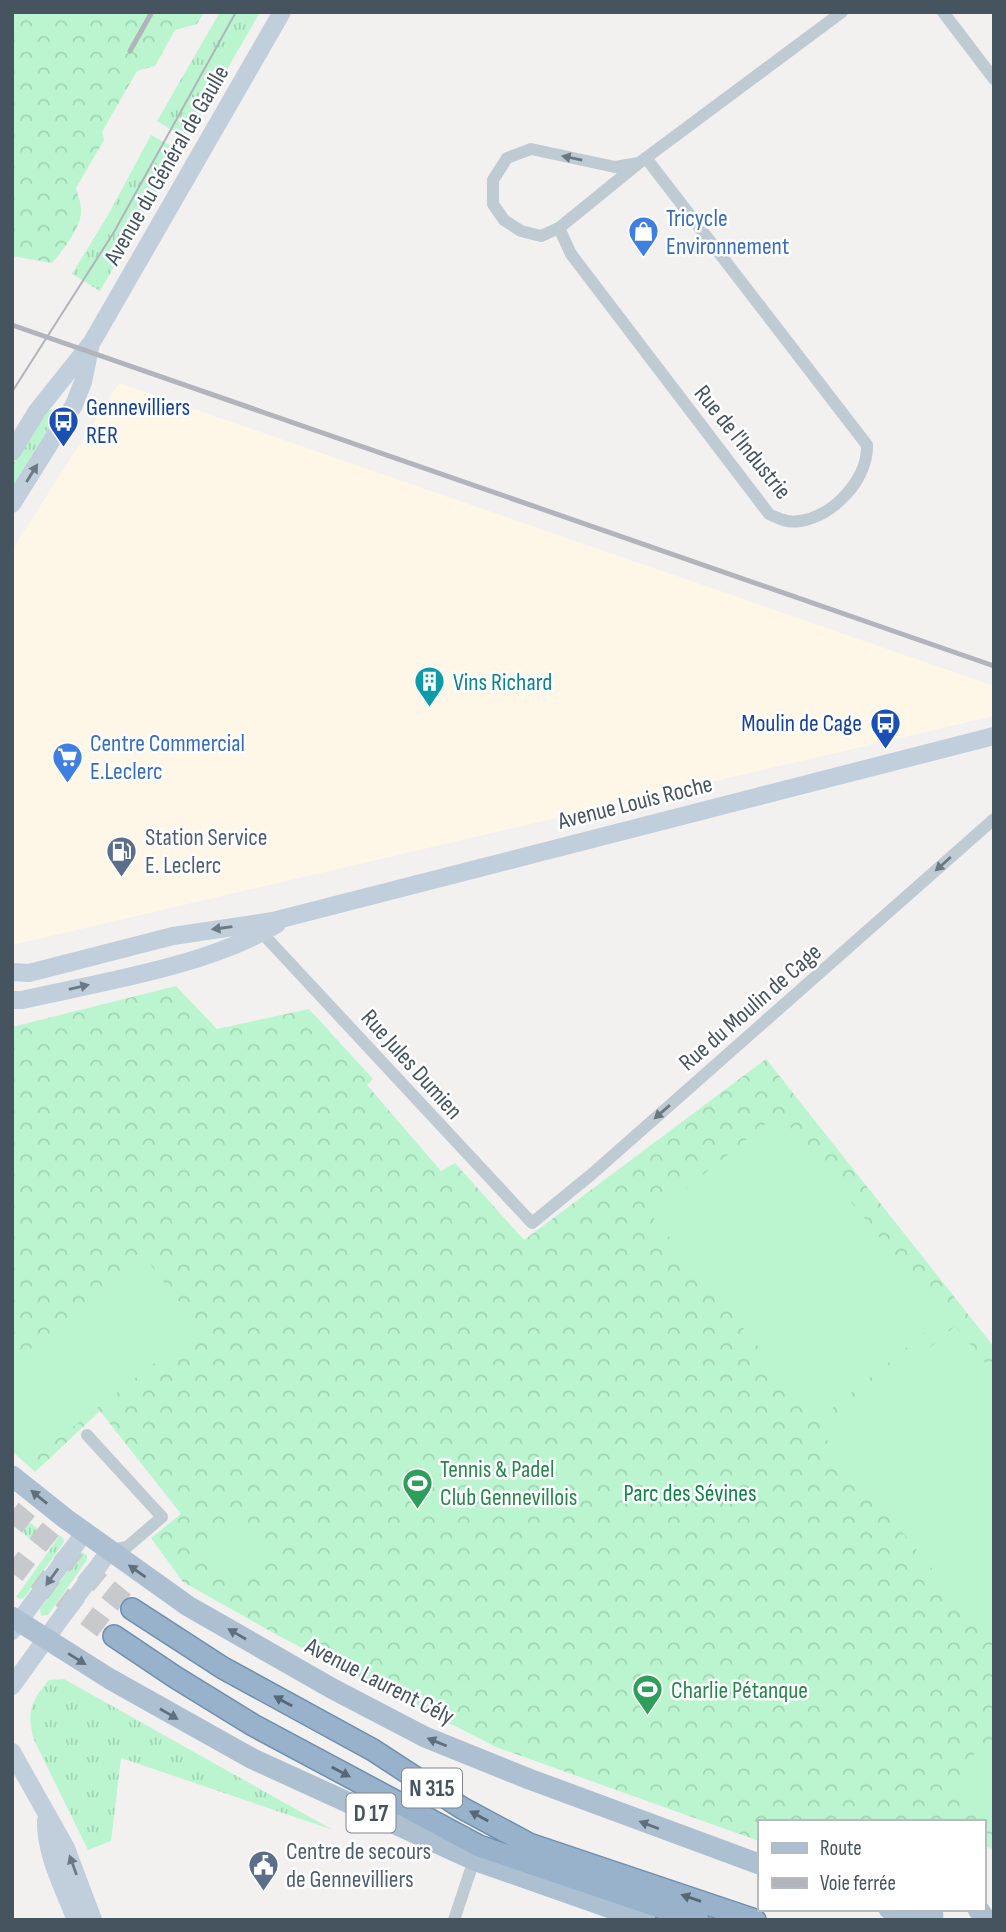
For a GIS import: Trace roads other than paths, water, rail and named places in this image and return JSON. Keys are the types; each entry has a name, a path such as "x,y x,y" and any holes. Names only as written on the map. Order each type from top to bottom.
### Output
{"highway":[{"name":"N 315","path":"132,1609 223,1668 373,1750 462,1808 529,1844 755,1920"},
{"name":"N 315","path":"114,1636 254,1725 479,1846 698,1920"}],"main road":[{"name":"Avenue du Général de Gaulle","path":"12,452 52,392 92,342 282,12"},
{"name":"Avenue du Général de Gaulle","path":"12,504 74,405 83,382 92,342"},
{"path":"52,392 74,405"},
{"name":"Avenue Louis Roche","path":"12,972 29,972 197,931 289,916 994,736"},
{"name":"Avenue Louis Roche","path":"12,1000 48,994 205,956 262,933 289,916"},
{"name":"Avenue Laurent Cély","path":"12,1476 188,1606 333,1689 425,1737 568,1794 758,1864"},
{"path":"14,1623 85,1532"},
{"path":"12,1686 110,1550"},
{"name":"D 17","path":"14,1623 253,1759 474,1860 645,1920"},
{"path":"12,1752 66,1848 93,1920"},
{"path":"47,1814 46,1830 57,1870 76,1920"},
{"path":"904,1911 934,1915"}],"street":[{"path":"643,161 615,167 531,149 507,158 493,180 493,204 504,220 521,231 541,236 559,228 643,161 842,12"},
{"path":"943,12 994,79"},
{"name":"Rue de l'Industrie","path":"559,228 570,254 769,514 784,521 801,522 828,510 853,487 868,460 867,445 643,161"},
{"name":"Rue du Moulin de Cage","path":"532,1223 592,1174 994,819"},
{"name":"Rue Jules Dumien","path":"262,933 532,1223"},
{"path":"87,1435 162,1517 127,1547 110,1550"},
{"path":"454,1920 474,1860"}],"tunnel":[{"path":"12,1511 132,1609"},
{"path":"12,1560 114,1636"}],"tram line":[{"path":"12,392 114,232 236,12"}],"railway":[{"path":"130,51 152,12"},
{"path":"12,325 994,666"}],"place":[{"name":"Tricycle Environnement","path":"643,259"},
{"name":"Gennevilliers RER","path":"63,448"},
{"name":"Vins Richard","path":"430,709"},
{"name":"Moulin de Cage","path":"885,750"},
{"name":"Centre Commercial E.Leclerc","path":"67,784"},
{"name":"Station Service E. Leclerc","path":"122,878"},
{"name":"Tennis & Padel Club Gennevillois","path":"417,1510"},
{"name":"Charlie Pétanque","path":"648,1717"},
{"name":"Centre de secours de Gennevilliers","path":"263,1892"}],"park label":[{"name":"Parc des Sévines","path":"690,1493"}]}
